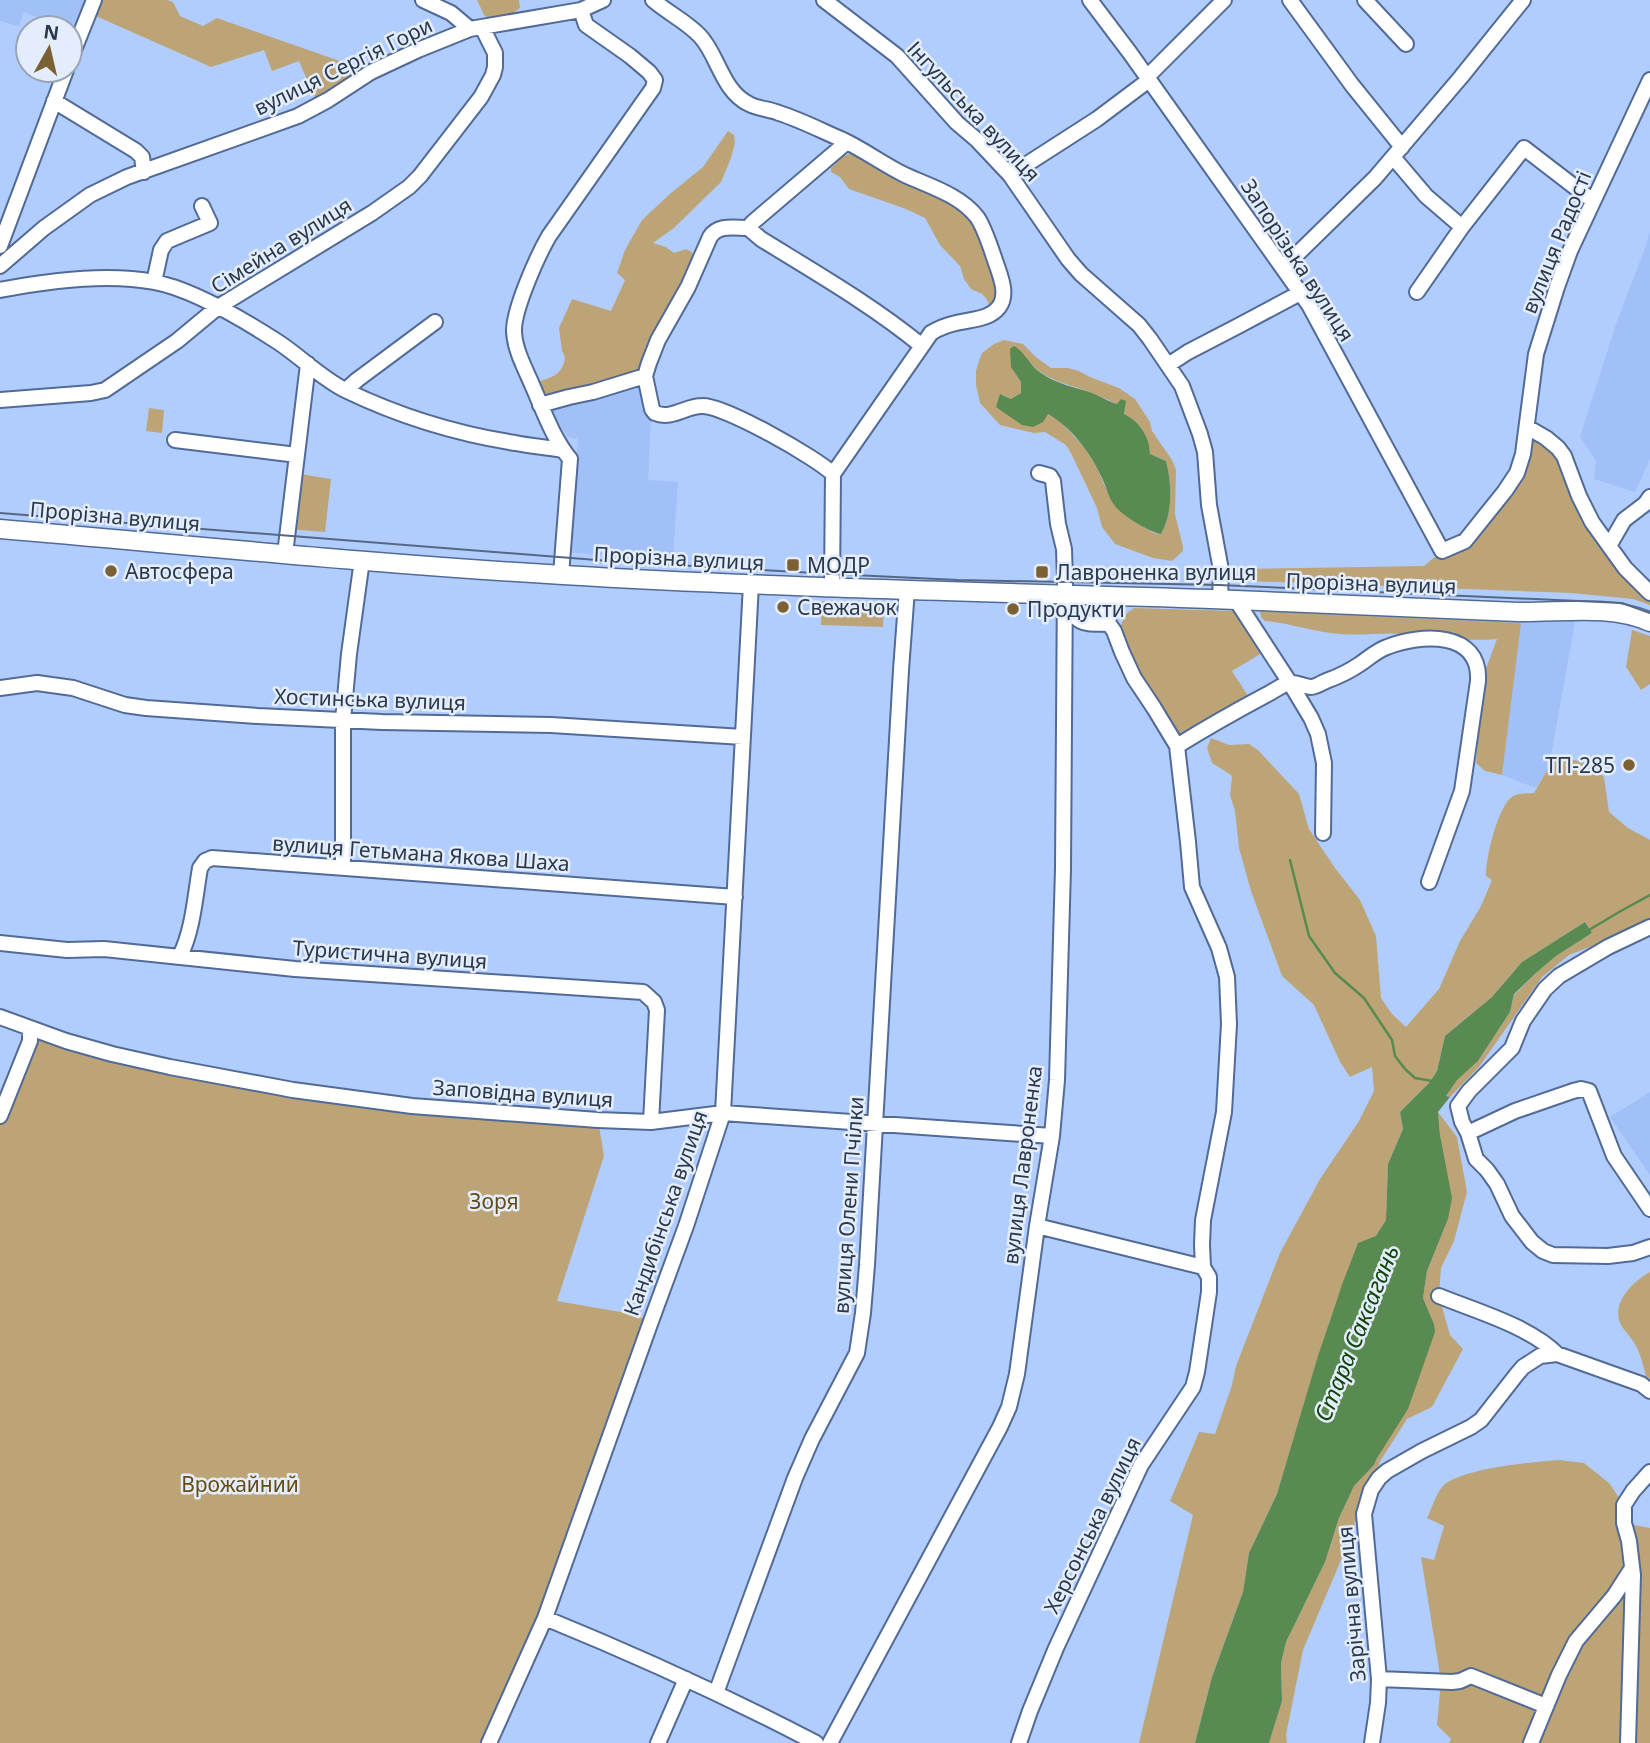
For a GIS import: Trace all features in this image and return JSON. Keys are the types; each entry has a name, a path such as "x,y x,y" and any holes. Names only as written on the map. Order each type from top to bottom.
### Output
{"main road":[{"name":"Прорізна вулиця","path":"0,529 561,575 1522,612 1601,612 1650,622"}],"street":[{"path":"84,25 94,0"},
{"path":"423,0 476,28 581,10 603,0"},
{"path":"653,0 700,36 731,88 749,104 781,113 847,142 963,204 981,223 996,263 1003,286 1004,297 1000,306 989,316 941,327 932,333 833,474 832,587"},
{"name":"Інгульська вулиця","path":"824,0 897,56 957,123 1010,175 1068,259 1081,274 1139,325 1168,365 1182,386 1205,452 1209,505 1228,600"},
{"name":"Запорізька вулиця","path":"1090,0 1300,293 1321,326 1442,551 1450,548"},
{"path":"1010,175 1097,119 1148,78 1224,0"},
{"path":"1290,0 1352,85 1426,196 1462,227"},
{"path":"1365,0 1406,44"},
{"path":"1283,268 1359,196 1524,0"},
{"path":"561,575 570,459 562,450 540,405 522,362 514,331 538,254 653,88 655,80 630,56 586,24 581,10"},
{"name":"вулиця Сергія Гори","path":"0,266 44,228 90,195 127,177 298,116 371,72 418,50 476,28"},
{"name":"Сімейна вулиця","path":"0,400 100,392 177,341 218,307 372,213 409,187 481,97 493,75 495,52 476,28"},
{"name":"вулиця Радості","path":"1450,548 1465,541 1515,477 1523,454 1535,354 1540,338 1570,251 1650,80"},
{"path":"0,246 61,84"},
{"path":"54,101 136,150 142,157 144,172"},
{"path":"748,228 847,142"},
{"path":"1417,292 1462,227 1524,148 1593,201"},
{"path":"154,282 161,250 167,242 210,223 202,206"},
{"path":"833,474 776,437 723,410 705,405 667,415 654,413 652,409 646,376 649,363 713,232 720,228 748,228 761,239 868,306 922,346"},
{"path":"0,290 67,280 122,279 154,282 218,307 281,344 346,390 393,411 474,435 562,450"},
{"path":"1168,365 1300,293"},
{"path":"346,390 435,322"},
{"path":"285,554 308,364"},
{"path":"540,405 646,376"},
{"path":"1527,427 1552,443 1564,456 1592,522 1625,568 1650,593"},
{"path":"175,440 297,455"},
{"name":"вулиця Лавроненка","path":"830,1743 1000,1427 1009,1407 1017,1374 1052,1136 1063,869 1066,594 1063,549 1053,481 1050,476 1039,473"},
{"path":"1609,546 1624,520 1650,497"},
{"path":"344,868 343,720 347,667 362,560"},
{"name":"Кандибінська вулиця","path":"489,1743 545,1618 686,1226 723,1113 751,584"},
{"name":"вулиця Олени Пчілки","path":"716,1693 795,1478 857,1353 867,1265 907,589"},
{"path":"1066,594 1071,610 1083,623 1109,624"},
{"name":"Херсонська вулиця","path":"1019,1743 1056,1648 1136,1475 1193,1387 1209,1292 1209,1277 1203,1268 1203,1220 1224,1112 1228,1066 1227,977 1219,948 1192,887 1177,746 1134,678 1109,624 1105,595"},
{"path":"1228,600 1290,683 1311,718 1322,746 1324,763 1323,833"},
{"path":"1177,746 1290,683 1311,687 1359,665 1374,653 1414,640 1457,642 1475,658 1479,674 1462,792 1429,882"},
{"name":"Хостинська вулиця","path":"0,688 37,683 73,688 125,705 258,716 551,725 743,737"},
{"name":"вулиця Гетьмана Якова Шаха","path":"180,956 188,934 200,868 205,861 212,858 735,897"},
{"path":"1650,927 1570,969 1545,989 1523,1021 1512,1048 1469,1091 1458,1106 1476,1159 1497,1184 1512,1216 1532,1242 1546,1253 1560,1256 1608,1256 1633,1253 1650,1247"},
{"name":"Туристична вулиця","path":"0,943 66,950 104,949 296,969 643,992 654,1002 656,1010 651,1122"},
{"name":"Заповідна вулиця","path":"0,1017 65,1041 170,1067 293,1090 412,1106 598,1121 651,1122 723,1113 1052,1136"},
{"path":"0,1116 30,1041 30,1028"},
{"path":"1468,1133 1516,1111 1573,1091 1589,1091 1614,1156 1650,1209"},
{"path":"1037,1226 1203,1268"},
{"path":"1439,1296 1519,1328 1548,1345 1557,1354 1647,1384"},
{"name":"Зарічна вулиця","path":"1372,1743 1379,1679 1365,1521 1371,1490 1387,1471 1481,1420 1523,1367 1540,1356 1557,1354"},
{"path":"1628,1743 1633,1567 1624,1523 1624,1504 1650,1472"},
{"path":"1531,1743 1576,1641 1614,1596 1633,1567"},
{"path":"545,1618 622,1649 816,1743"},
{"path":"1379,1679 1452,1682 1471,1676 1546,1706"},
{"path":"658,1743 686,1679"}],"shaded area":[{"path":"0,0 94,0 84,27 84,14 24,12 14,14 14,25 0,21"},
{"path":"1650,231 1650,459 1635,492 1594,479 1596,461 1580,437 1616,324"},
{"path":"643,383 651,419 648,480 678,482 673,559 562,552 578,439 568,437 549,408"},
{"path":"1577,611 1549,767 1536,788 1502,775 1522,612"},
{"path":"1650,1092 1650,1175 1610,1117"}],"green space":[{"path":"94,0 167,0 173,2 180,16 203,26 217,18 354,66 357,70 353,78 315,98 299,61 272,71 264,50 211,67 89,13"},
{"path":"477,0 519,0 520,8 509,16 491,20 484,15"},
{"path":"728,131 734,135 735,143 721,182 674,228 653,243 674,253 686,249 692,252 696,269 645,376 540,405 532,384 554,376 564,364 559,328 572,299 611,311 625,280 617,273 625,250 642,220 703,167"},
{"path":"860,155 956,204 974,221 1000,292 991,308 982,294 971,289 960,266 940,245 925,218 849,189 840,177 831,172 831,168 843,156"},
{"path":"1004,340 1023,344 1051,368 1079,371 1119,388 1135,399 1176,470 1175,514 1183,551 1172,561 1153,558 1115,544 1102,527 1097,508 1066,445 1045,432 1034,433 1000,425 980,403 976,371 982,353","holes":["1030,363 1055,380 1125,407 1124,414 1134,421 1146,436 1150,454 1166,461 1170,498 1168,517 1161,534 1140,525 1107,491 1086,449 1060,421 1048,414 996,407 1003,395 1011,399 1021,393 1021,382 1011,366"]},
{"path":"149,408 164,410 162,433 146,431"},
{"path":"1527,427 1546,438 1579,496 1650,593 1650,605 1633,599 1571,593 1221,580 1221,575 1245,569 1424,566 1450,548 1505,491"},
{"path":"294,473 331,479 325,532 288,529"},
{"path":"822,601 884,604 883,627 821,625"},
{"path":"1134,608 1235,611 1262,653 1232,671 1252,702 1177,746 1116,636 1126,614"},
{"path":"1260,611 1521,623 1502,775 1485,771 1476,763 1484,674 1497,639 1330,633 1265,621"},
{"path":"1632,630 1650,636 1650,684 1641,690 1626,667"},
{"path":"1211,738 1229,745 1249,744 1258,750 1299,794 1309,829 1360,900 1376,936 1381,998 1392,1014 1406,1027 1439,989 1460,941 1481,906 1492,880 1486,876 1493,834 1507,802 1514,795 1534,793 1549,767 1558,759 1583,763 1604,777 1609,812 1628,828 1650,840 1650,920 1569,955 1542,977 1479,1067 1450,1097 1446,1096 1456,1080 1478,1061 1510,1012 1514,995 1556,956 1592,933 1585,922 1522,962 1492,997 1445,1036 1437,1071 1430,1082 1400,1112 1403,1129 1388,1164 1386,1220 1332,1314 1277,1494 1249,1553 1243,1592 1212,1677 1195,1743 1139,1743 1193,1515 1170,1501 1199,1432 1215,1434 1236,1366 1280,1253 1320,1179 1359,1121 1374,1091 1372,1067 1350,1077 1340,1062 1314,1005 1282,976 1251,891 1239,848 1235,811 1230,795 1232,778 1212,763 1207,748"},
{"name":"Врожайний","path":"30,1028 293,1090 598,1120 604,1156 557,1301 626,1313 651,1321 545,1618 489,1743 0,1743 0,1116"},
{"path":"1438,1112 1457,1137 1467,1192 1454,1241 1441,1268 1439,1296 1450,1335 1463,1349 1432,1407 1407,1419 1379,1463 1381,1478 1362,1504 1303,1650 1286,1735 1287,1743 1269,1743 1282,1701 1281,1663 1286,1642 1325,1562 1339,1518 1354,1486 1374,1465 1434,1324 1423,1298 1427,1271 1448,1219"},
{"path":"1650,1272 1650,1377 1647,1380 1637,1348 1621,1325 1618,1309 1630,1287"},
{"path":"1559,1460 1584,1463 1609,1483 1624,1505 1624,1523 1650,1528 1650,1743 1449,1743 1451,1739 1437,1725 1441,1681 1421,1557 1434,1560 1444,1526 1427,1518 1440,1490 1455,1478 1500,1467"}],"water":[{"path":"1014,346 1037,370 1053,380 1117,404 1121,399 1126,401 1124,414 1143,430 1150,454 1166,461 1170,498 1168,517 1161,534 1136,523 1115,506 1097,467 1085,449 1056,419 1048,414 1043,422 1033,427 1022,425 996,407 1000,394 1011,399 1021,393 1021,382 1011,367 1010,349"},
{"path":"1585,922 1592,933 1556,956 1514,994 1510,1012 1478,1061 1457,1080 1446,1096 1450,1097 1438,1112 1452,1198 1448,1219 1427,1271 1423,1298 1435,1332 1408,1409 1374,1465 1354,1486 1339,1518 1325,1562 1286,1642 1281,1663 1282,1701 1269,1743 1195,1743 1212,1677 1243,1592 1249,1553 1277,1494 1343,1282 1358,1243 1376,1236 1386,1220 1388,1164 1403,1129 1400,1112 1430,1082 1437,1071 1445,1036 1492,997 1522,962"}],"waterway":[{"path":"1290,860 1309,936 1335,973 1364,998 1392,1040 1395,1056 1405,1069 1415,1078 1432,1081"},
{"name":"Стара Саксагань","path":"1589,930 1650,895"}],"tram line":[{"path":"0,513 622,562 958,580 1219,585 1622,603 1650,613"}],"place":[{"name":"МОДР","path":"793,565"},
{"name":"Автосфера","path":"111,571"},
{"name":"Лавроненка вулиця","path":"1042,572"},
{"name":"Свежачок","path":"783,607"},
{"name":"Продукти","path":"1013,609"},
{"name":"ТП-285","path":"1629,765"}],"park label":[{"name":"Зоря","path":"494,1201"}]}
